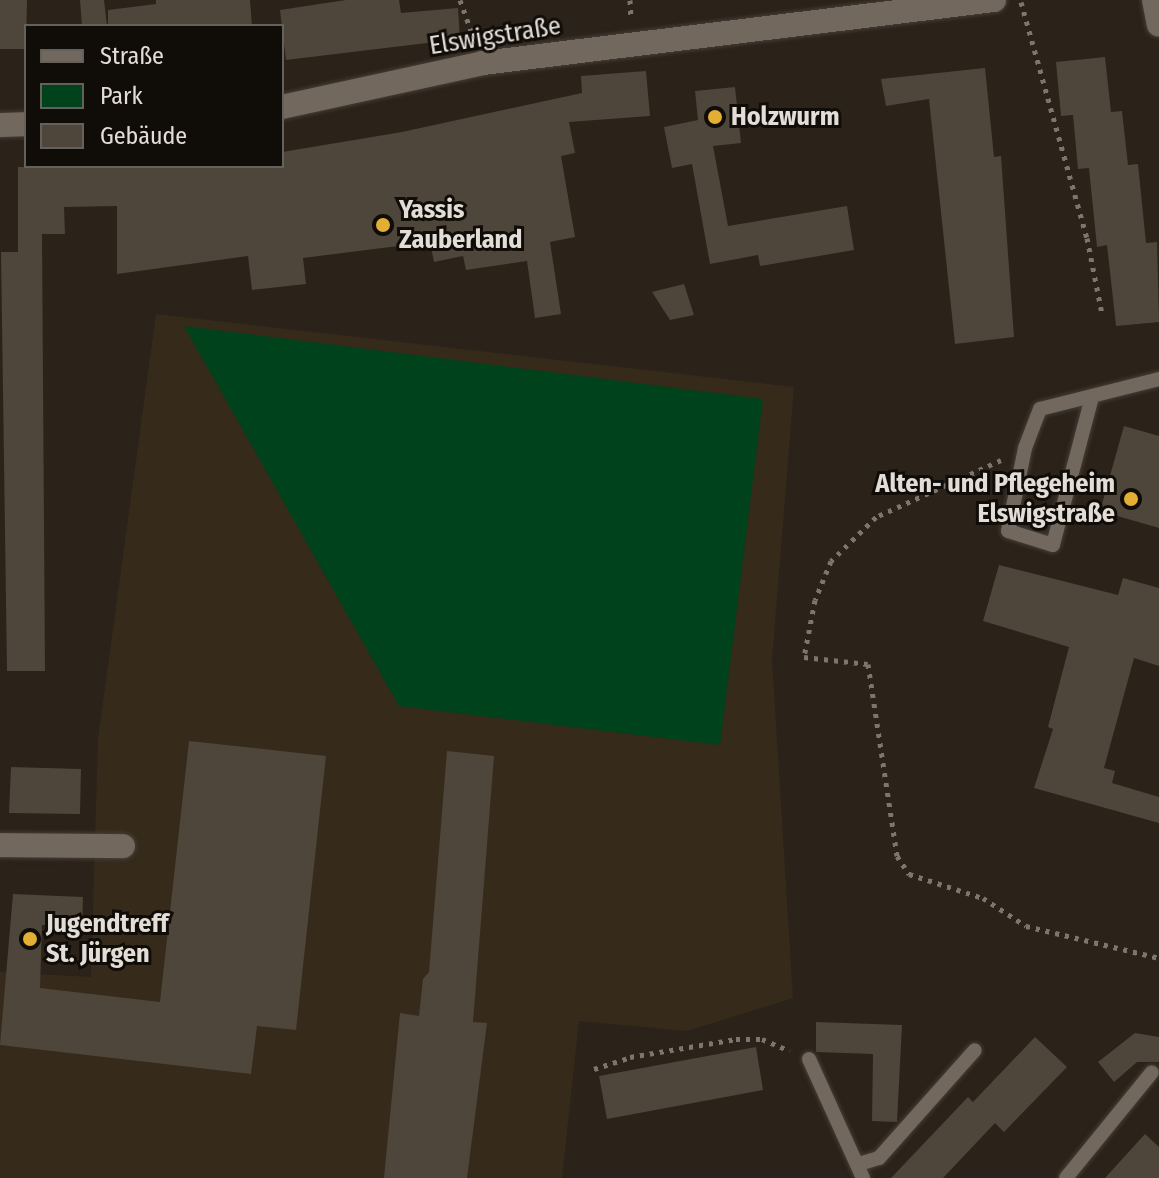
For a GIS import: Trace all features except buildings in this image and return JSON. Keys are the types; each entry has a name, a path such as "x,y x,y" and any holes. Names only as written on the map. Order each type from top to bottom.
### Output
{"street":[{"name":"Elswigstraße","path":"284,107 483,63 956,1 994,0"},
{"path":"1154,0 1159,25"},
{"path":"0,125 24,124"},
{"path":"0,845 123,846"}],"lane":[{"path":"1092,397 1053,545 1008,531 1025,448 1040,409 1159,379"},
{"path":"809,1059 861,1171 879,1158 975,1050"},
{"path":"1066,1178 1152,1072"}],"path":[{"path":"460,0 483,63"},
{"path":"1020,0 1087,238 1102,314"},
{"path":"1025,448 876,517 831,561 815,600 804,657 868,664 897,856 909,874 983,898 1026,926 1159,958"},
{"path":"594,1069 630,1057 736,1039 762,1039 809,1059"}],"shaded area":[{"path":"156,314 794,387 772,660 793,998 687,1031 579,1021 562,1178 0,1178 0,972 91,977 98,739"}],"green space":[{"path":"184,326 763,399 720,745 399,706"}],"place":[{"name":"Holzwurm","path":"715,117"},
{"name":"Yassis Zauberland","path":"383,225"},
{"name":"Alten- und Pflegeheim Elswigstraße","path":"1131,499"},
{"name":"Jugendtreff St. Jürgen","path":"30,939"}]}
